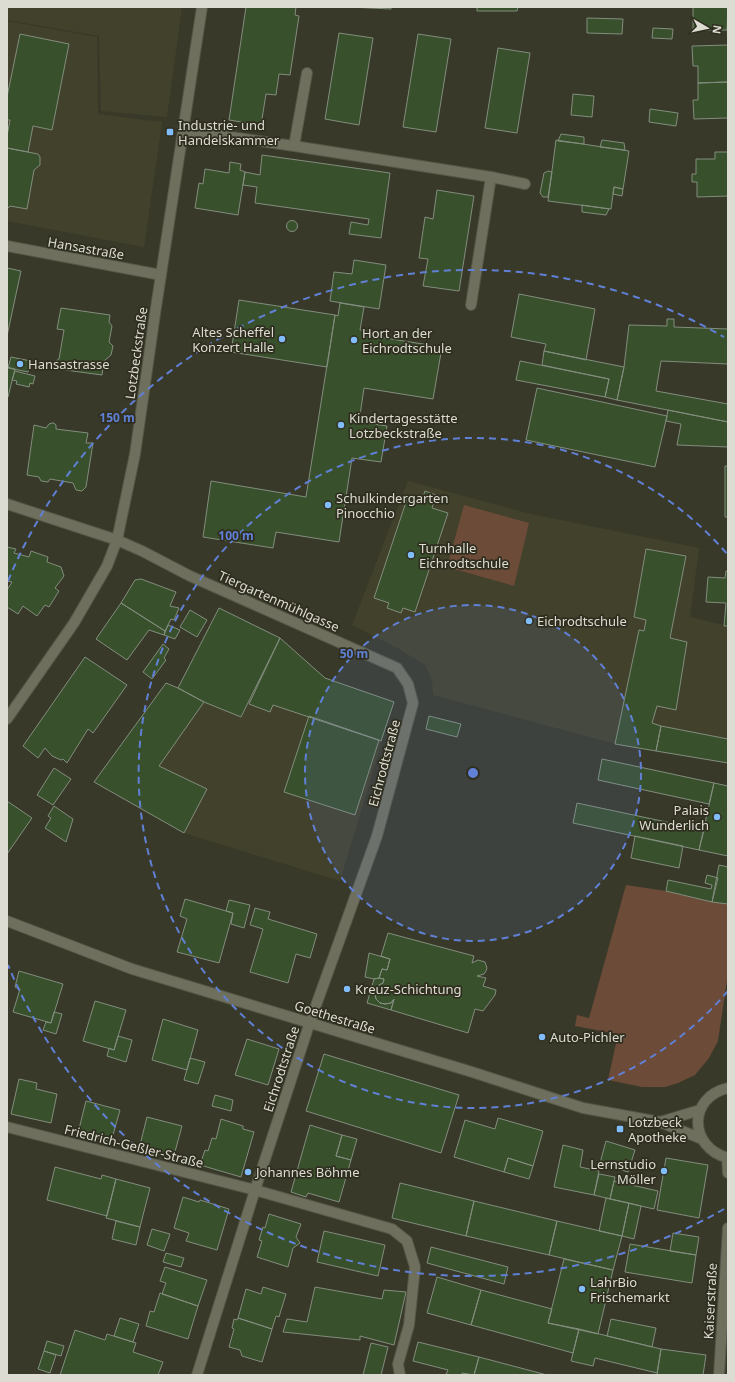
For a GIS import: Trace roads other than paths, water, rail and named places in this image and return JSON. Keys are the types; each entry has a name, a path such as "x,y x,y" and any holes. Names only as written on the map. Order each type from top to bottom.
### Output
{"street":[{"name":"Lotzbeckstraße","path":"7,719 74,623 107,566 116,540 135,454 202,7"},
{"path":"294,146 308,73"},
{"path":"183,130 491,177 526,184"},
{"path":"471,305 491,177"},
{"name":"Hansastraße","path":"7,246 161,275"},
{"name":"Tiergartenmühlgasse","path":"7,504 116,540 142,551 190,576 397,668 408,684 413,703"},
{"name":"Eichrodtstraße","path":"197,1375 310,1022 377,836 413,703"},
{"name":"Goethestraße","path":"7,921 132,969 310,1022 583,1108 660,1122 702,1139 712,1151 728,1158"},
{"path":"702,1139 698,1129 700,1110 706,1100 715,1092 728,1088"},
{"name":"Goethestraße","path":"660,1122 700,1110"},
{"name":"Friedrich-Geßler-Straße","path":"7,1127 255,1190 392,1229 408,1241 415,1267 409,1325 398,1364 400,1375"},
{"path":"728,1158 728,1173"},
{"name":"Kaiserstraße","path":"719,1375 728,1228"}],"place":[{"name":"Industrie- und Handelskammer","path":"170,132"},
{"name":"Altes Scheffel Konzert Halle","path":"282,339"},
{"name":"Hort an der Eichrodtschule","path":"354,340"},
{"name":"Hansastrasse","path":"20,364"},
{"name":"Kindertagesstätte Lotzbeckstraße","path":"341,425"},
{"name":"Schulkindergarten Pinocchio","path":"328,505"},
{"name":"Turnhalle Eichrodtschule","path":"411,555"},
{"name":"Eichrodtschule","path":"529,621"},
{"name":"Palais Wunderlich","path":"717,817"},
{"name":"Kreuz-Schichtung","path":"347,989"},
{"name":"Auto-Pichler","path":"542,1037"},
{"name":"Lotzbeck Apotheke","path":"620,1129"},
{"name":"Lernstudio Möller","path":"664,1171"},
{"name":"Johannes Böhme","path":"248,1172"},
{"name":"LahrBio Frischemarkt","path":"582,1289"}]}
